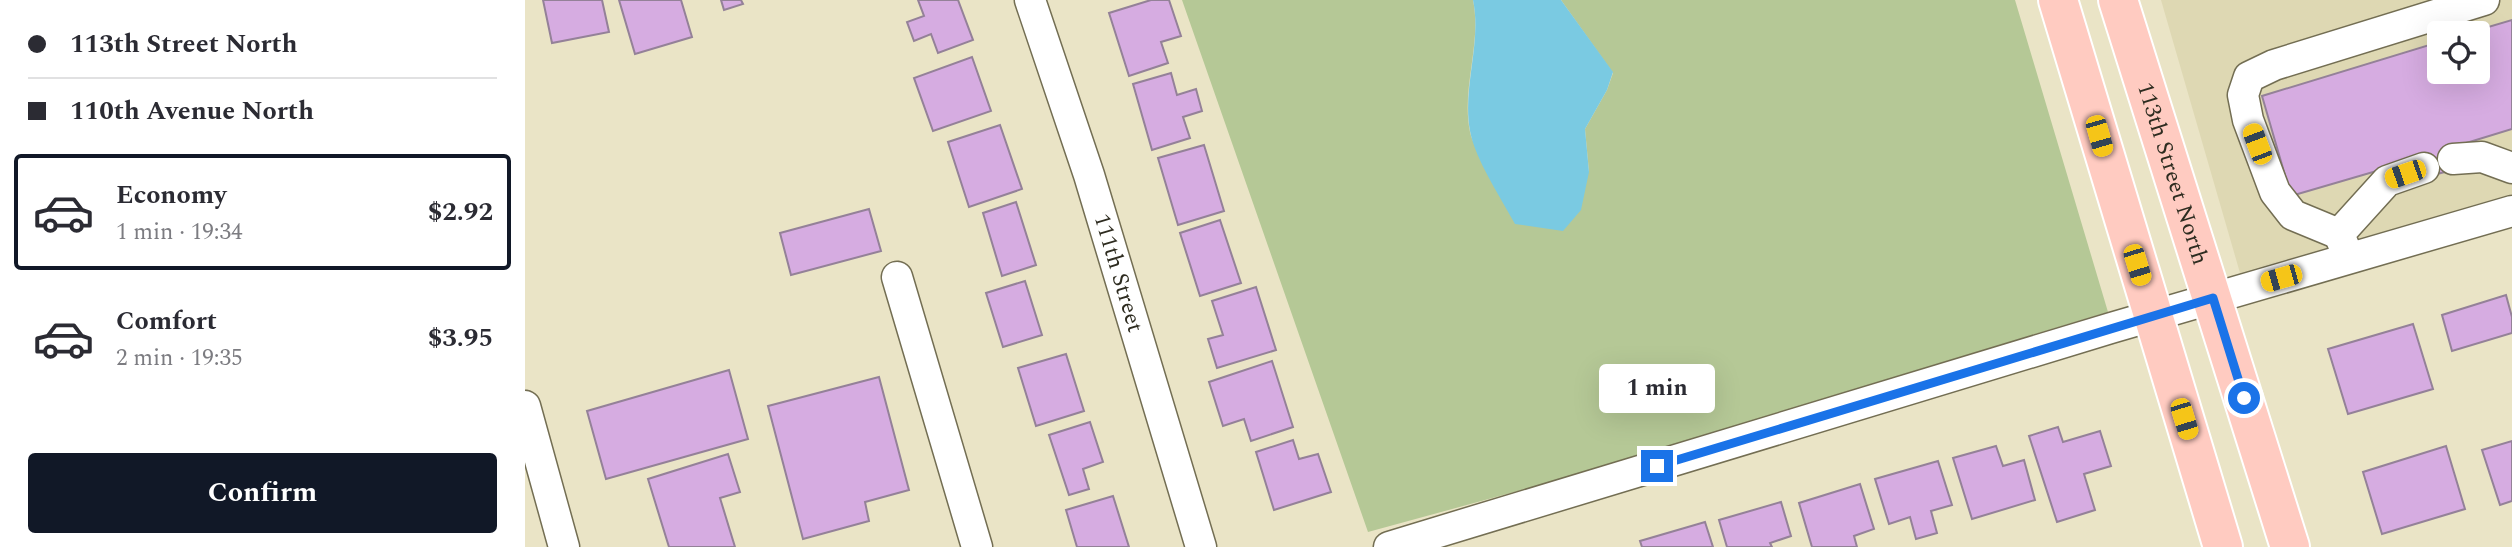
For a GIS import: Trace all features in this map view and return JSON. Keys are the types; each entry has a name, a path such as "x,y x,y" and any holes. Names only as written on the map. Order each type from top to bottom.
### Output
{"main road":[{"path":"2058,0 2223,547"},
{"name":"113th Street North","path":"2118,0 2290,547"}],"street":[{"name":"111th Street","path":"1030,0 1089,175 1201,547"},
{"path":"2344,246 2293,215 2275,192 2248,120 2243,95 2249,77 2274,65 2484,0"},
{"path":"2453,159 2482,158 2512,167"},
{"path":"2344,246 2387,181 2424,168"},
{"path":"1389,547 2213,298 2344,246 2512,211"},
{"path":"897,277 977,547"},
{"path":"525,406 564,547"}],"shaded area":[{"path":"2161,0 2512,0 2512,194 2240,273"}],"green space":[{"path":"1182,0 1473,0 1475,33 1468,116 1471,136 1483,162 1589,172 1585,129 1607,90 1613,73 1561,0 2015,0 2108,312 1529,488 1368,532"}],"water":[{"path":"1473,0 1561,0 1613,72 1607,90 1585,129 1589,172 1581,210 1563,231 1515,224 1477,154 1468,115 1475,33"}],"building":[{"path":"543,0 602,0 609,32 552,43"},
{"path":"619,0 681,0 692,37 635,54"},
{"path":"721,0 741,0 743,4 724,10"},
{"path":"918,0 958,0 973,40 938,53 931,34 914,41 907,22 924,16"},
{"path":"1151,0 1169,0 1181,36 1161,42 1168,63 1129,76 1109,13"},
{"path":"2512,20 2512,129 2450,148 2456,169 2426,177 2421,158 2291,196 2262,96 2427,46 2427,84 2490,84 2490,26"},
{"path":"972,57 991,111 933,131 914,78"},
{"path":"1171,73 1177,95 1196,89 1202,111 1183,117 1190,138 1152,150 1133,84"},
{"path":"1000,125 1022,189 969,207 948,142"},
{"path":"1204,145 1224,211 1178,225 1158,158"},
{"path":"1016,202 1036,265 1002,276 983,213"},
{"path":"869,209 881,251 791,275 780,233"},
{"path":"1220,220 1241,283 1200,296 1180,233"},
{"path":"1025,281 1042,335 1003,347 986,293"},
{"path":"1256,287 1276,350 1217,368 1208,339 1223,335 1212,301"},
{"path":"2506,295 2512,317 2512,333 2452,351 2442,315"},
{"path":"2413,324 2433,389 2348,414 2328,349"},
{"path":"1066,354 1084,411 1036,426 1018,368"},
{"path":"1272,361 1293,427 1251,441 1244,419 1223,426 1209,382"},
{"path":"729,370 748,439 606,479 587,411"},
{"path":"879,377 909,490 865,502 869,521 803,539 768,406"},
{"path":"1090,422 1103,462 1083,469 1089,489 1069,495 1049,435"},
{"path":"2058,427 2063,442 2100,431 2111,466 2084,474 2095,510 2057,522 2029,436"},
{"path":"1293,440 1299,459 1318,454 1331,492 1274,510 1256,452"},
{"path":"2512,441 2512,501 2500,505 2482,450"},
{"path":"1996,446 2003,466 2024,460 2035,500 1972,519 1953,458"},
{"path":"2446,446 2465,509 2382,534 2363,472"},
{"path":"728,454 740,492 720,498 735,547 669,547 648,479"},
{"path":"1938,461 1952,505 1931,511 1937,533 1916,539 1910,517 1889,524 1875,479"},
{"path":"1860,484 1874,529 1854,536 1857,547 1812,547 1799,503"},
{"path":"1113,496 1129,547 1077,547 1066,510"},
{"path":"1781,502 1791,536 1770,543 1772,547 1727,547 1719,520"},
{"path":"1705,522 1713,547 1642,547 1640,541"}],"route":[{"path":"1657,466 2213,298 2244,398"}]}
